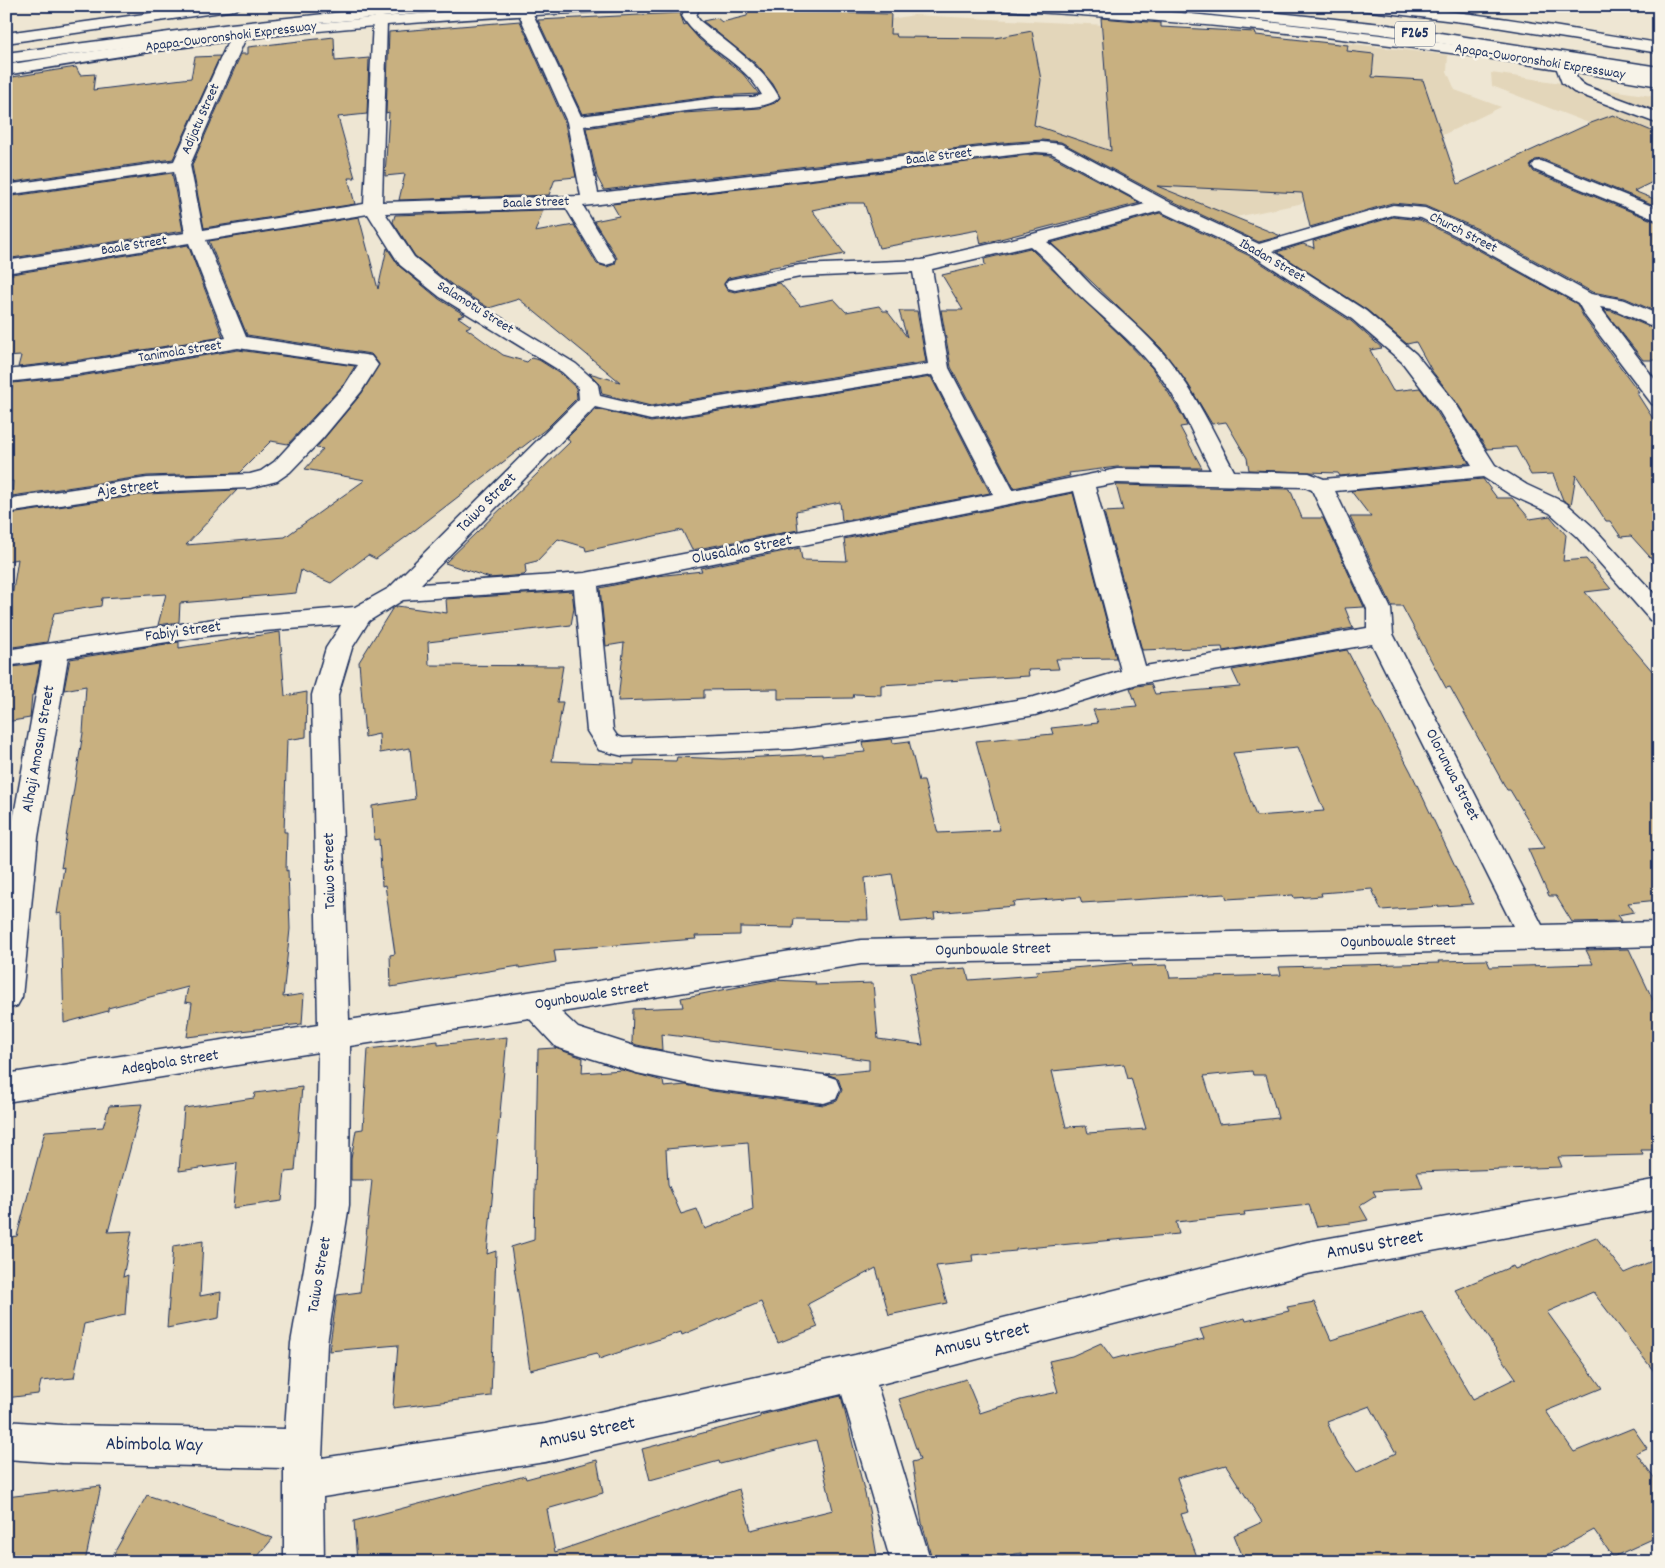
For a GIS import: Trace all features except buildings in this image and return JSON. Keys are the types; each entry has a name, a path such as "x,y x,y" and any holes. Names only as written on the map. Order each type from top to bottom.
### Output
{"main road":[{"name":"Apapa-Oworonshoki Expressway","path":"6,38 235,6"},
{"name":"Apapa-Oworonshoki Expressway","path":"6,47 138,26 305,6"},
{"name":"Apapa-Oworonshoki Expressway","path":"6,58 137,39 289,21 456,6"},
{"name":"Apapa-Oworonshoki Expressway","path":"6,70 166,44 380,20 636,6"},
{"path":"575,122 716,103 754,102 770,97 766,89 748,70 694,24 689,16 693,6"},
{"name":"Apapa-Oworonshoki Expressway","path":"1002,6 1247,24 1426,44 1563,64 1659,81"},
{"name":"Apapa-Oworonshoki Expressway","path":"1170,6 1382,29 1659,72"},
{"name":"Apapa-Oworonshoki Expressway","path":"1287,6 1499,32 1659,58"},
{"name":"Apapa-Oworonshoki Expressway","path":"1362,6 1471,19 1659,48"},
{"path":"525,12 575,122 590,198"},
{"path":"373,208 380,20"},
{"name":"Adijatu Street","path":"238,342 195,236 181,165 239,35"},
{"path":"1563,64 1570,83 1580,89 1659,119"},
{"name":"Baale Street","path":"6,267 373,208 572,202 590,198 1043,146 1055,148 1066,154"},
{"name":"Ibadan Street","path":"1066,154 1161,205 1186,214 1258,250 1359,315 1409,358 1448,408 1488,470"},
{"path":"6,190 181,165"},
{"path":"1541,166 1659,216"},
{"path":"572,202 606,259"},
{"path":"735,284 800,271 922,266 1033,240 1161,205"},
{"name":"Salamotu Street","path":"373,208 408,261 446,293 570,368 588,384 590,400"},
{"name":"Church Street","path":"1258,250 1393,210 1425,213 1470,234 1586,299 1618,304 1659,322"},
{"path":"1033,240 1054,257 1082,287 1137,337 1161,364 1184,397 1226,477"},
{"path":"922,266 939,368 1007,499"},
{"path":"1586,299 1593,312 1659,400"},
{"name":"Tanimola Street","path":"6,376 80,368 238,342 354,358"},
{"name":"Aje Street","path":"6,506 147,485 250,480 269,476 282,467 354,388 368,365 364,360 354,358"},
{"path":"590,400 651,414 939,368"},
{"name":"Taiwo Street","path":"304,1562 303,1465 309,1343 332,1205 334,1037 325,695 339,648 360,615 398,593 590,400"},
{"path":"1321,486 1488,470 1520,490 1558,508 1585,532 1659,614"},
{"name":"Olusalako Street","path":"398,593 585,581 1116,476 1309,480 1321,486"},
{"path":"1083,484 1135,676"},
{"name":"Olorunwa Street","path":"1321,486 1380,621 1534,938"},
{"path":"585,581 600,731 608,743 623,748 792,740 934,723 1035,706 1135,676 1380,621"},
{"name":"Fabiyi Street","path":"6,658 214,627 360,615"},
{"name":"Alhaji Amosun Street","path":"6,997 15,839 57,650"},
{"name":"Ogunbowale Street","path":"334,1037 862,952 1659,934"},
{"path":"537,1005 567,1038 637,1060 712,1075 824,1089"},
{"name":"Adegbola Street","path":"6,1088 334,1037"},
{"name":"Amusu Street","path":"303,1465 545,1443 854,1373 1308,1258 1659,1194"},
{"path":"854,1373 911,1562"},
{"name":"Abimbola Way","path":"6,1440 303,1465"}],"shaded area":[{"path":"914,15 1183,29 1353,44 1448,55 1447,71 1455,90 1501,107 1299,204 1183,228 928,130 805,34"},
{"path":"1491,73 1659,97 1659,150 1492,86"}]}
